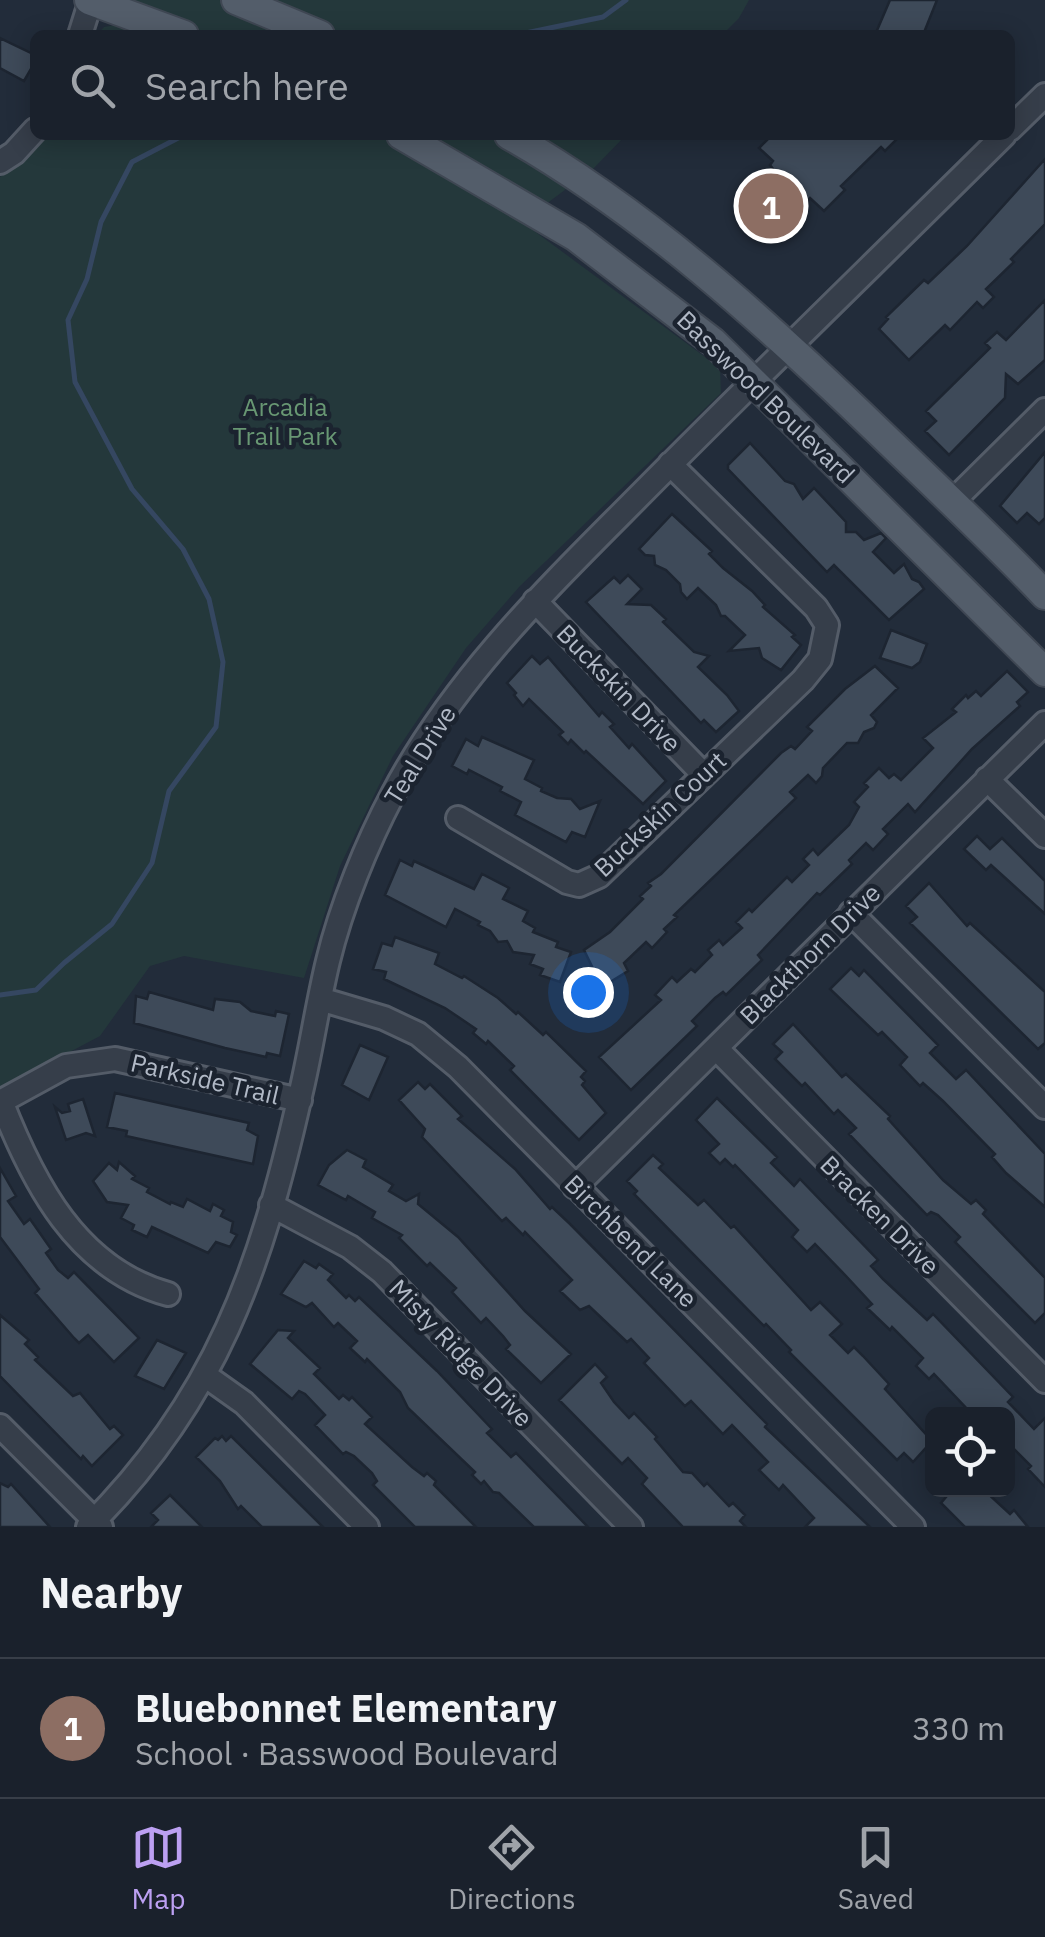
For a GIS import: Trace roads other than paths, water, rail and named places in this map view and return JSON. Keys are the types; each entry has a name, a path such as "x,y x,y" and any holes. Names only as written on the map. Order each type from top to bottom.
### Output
{"main road":[{"path":"90,0 171,30"},
{"path":"236,0 307,30"},
{"name":"Basswood Boulevard","path":"410,140 576,237 672,307 754,380 1045,672"},
{"name":"Basswood Boulevard","path":"518,140 685,256 788,346 1045,595"}],"street":[{"path":"81,30 90,0"},
{"path":"1015,124 1045,94"},
{"path":"0,162 30,135"},
{"name":"Teal Drive","path":"94,1525 140,1471 206,1376 246,1292 300,1100 341,919 402,778 444,710 535,601 999,140"},
{"path":"952,502 1045,410"},
{"name":"Buckskin Court","path":"458,818 567,882 579,885 599,876 803,680 820,659 827,636 826,624 816,608 670,464"},
{"name":"Buckskin Drive","path":"535,601 704,775"},
{"name":"Blackthorn Drive","path":"575,1186 1045,723"},
{"path":"986,779 1045,836"},
{"path":"850,912 1045,1107"},
{"name":"Birchbend Lane","path":"320,999 384,1018 418,1034 458,1067 913,1527"},
{"name":"Bracken Drive","path":"716,1048 1045,1381"},
{"name":"Parkside Trail","path":"0,1101 66,1066 114,1059 300,1100"},
{"path":"0,1101 25,1162 52,1206 86,1246 110,1267 143,1287 168,1294"},
{"name":"Misty Ridge Drive","path":"271,1205 350,1247 382,1272 631,1527"},
{"path":"206,1376 244,1404 366,1527"},
{"path":"0,1426 94,1525"}],"waterway":[{"path":"540,30 603,17 626,0"},
{"path":"0,995 36,990 112,924 152,863 169,791 216,727 223,662 209,599 183,549 132,489 75,382 68,320 87,279 101,222 132,162 174,140"}],"place":[{"name":"Bluebonnet Elementary","path":"771,206"}],"park label":[{"name":"Arcadia Trail Park","path":"285,422"}]}
